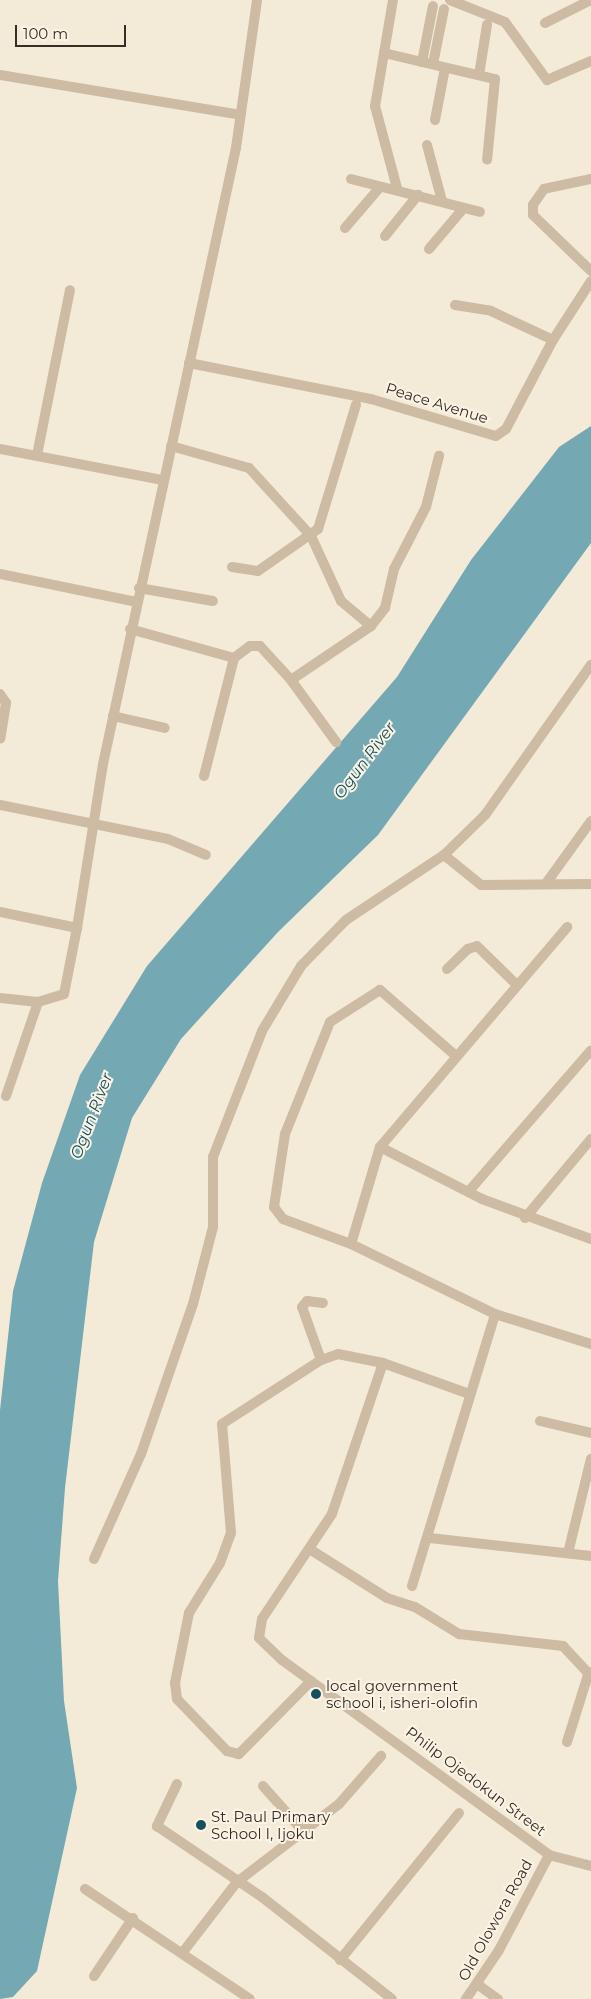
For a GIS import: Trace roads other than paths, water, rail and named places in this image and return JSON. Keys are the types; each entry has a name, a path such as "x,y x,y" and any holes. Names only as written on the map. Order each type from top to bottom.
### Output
{"street":[{"path":"0,998 38,1002 64,994 77,928 92,825 130,630 241,115 257,0"},
{"path":"393,0 375,106 397,188"},
{"path":"545,23 591,0"},
{"path":"427,63 447,4 480,5 505,22 547,80 591,61"},
{"path":"427,63 434,6"},
{"path":"479,75 487,25"},
{"path":"384,53 495,79 498,86 487,160"},
{"path":"435,120 445,68"},
{"path":"0,75 241,115"},
{"path":"427,145 442,201"},
{"path":"350,179 380,187 397,188 442,201 462,210 480,212"},
{"path":"591,179 544,189 533,205 534,215 591,271"},
{"path":"344,228 380,187"},
{"path":"385,236 418,195"},
{"path":"429,249 462,210"},
{"name":"Peace Avenue","path":"189,362 371,399 496,436 506,429 553,340 591,281"},
{"path":"38,455 70,290"},
{"path":"455,305 491,311 553,340"},
{"path":"232,567 258,571 311,536 324,516 356,405"},
{"path":"171,446 250,468 311,536 341,601 371,626"},
{"path":"0,449 163,480"},
{"path":"291,680 371,626 387,603 394,570 426,507 439,456"},
{"path":"0,574 136,602"},
{"path":"139,588 213,601"},
{"path":"130,630 234,658 257,645 291,680 336,742"},
{"path":"204,776 234,658"},
{"path":"94,1559 141,1454 193,1304 213,1227 213,1157 262,1031 301,966 346,920 444,855 485,815 591,665"},
{"path":"0,694 6,703 0,739"},
{"path":"113,716 165,728"},
{"path":"0,805 168,840 206,855"},
{"path":"548,882 591,821"},
{"path":"444,855 481,885 548,882 591,884"},
{"path":"0,912 77,928"},
{"path":"351,1244 380,1147 516,984 567,927"},
{"path":"447,969 468,948 477,946 516,984"},
{"path":"456,1056 380,990 330,1022 285,1134 274,1207 283,1219 351,1244 495,1314 591,1344"},
{"path":"6,1096 38,1002"},
{"path":"469,1191 591,1051"},
{"path":"525,1218 591,1139"},
{"path":"380,1147 525,1218 591,1239"},
{"path":"321,1360 302,1307 308,1301 323,1303"},
{"path":"412,1586 430,1538 469,1394 495,1314"},
{"path":"311,1681 239,1754 227,1751 181,1705 175,1691 190,1613 220,1563 232,1533 222,1424 321,1360 347,1354 383,1363 469,1394"},
{"name":"Philip Ojedokun Street","path":"383,1363 340,1496 311,1550 262,1619 259,1632 262,1644 549,1854 591,1866"},
{"path":"540,1421 591,1433"},
{"path":"568,1553 591,1460"},
{"path":"430,1538 591,1556"},
{"path":"311,1550 387,1598 414,1607 459,1634 563,1646 590,1674 567,1742"},
{"path":"183,1952 237,1882 302,1830 340,1804 381,1756"},
{"path":"177,1784 157,1826 237,1882 392,1999"},
{"path":"263,1786 302,1830"},
{"path":"340,1960 459,1813"},
{"name":"Old Olowora Road","path":"466,1999 477,1984 549,1854"},
{"path":"85,1889 133,1918 250,1999"},
{"path":"94,1976 133,1918"},
{"path":"477,1984 498,1999"}],"water":[{"name":"Ogun River","path":"591,426 591,543 378,835 278,932 181,1039 132,1118 94,1242 65,1488 58,1581 64,1701 77,1788 37,1971 13,1997 0,1999 0,1410 13,1291 42,1183 80,1075 147,966 397,677 471,560 559,447"}],"place":[{"name":"local government school i, isheri-olofin","path":"316,1694"},
{"name":"St. Paul Primary School I, Ijoku","path":"201,1825"}]}
